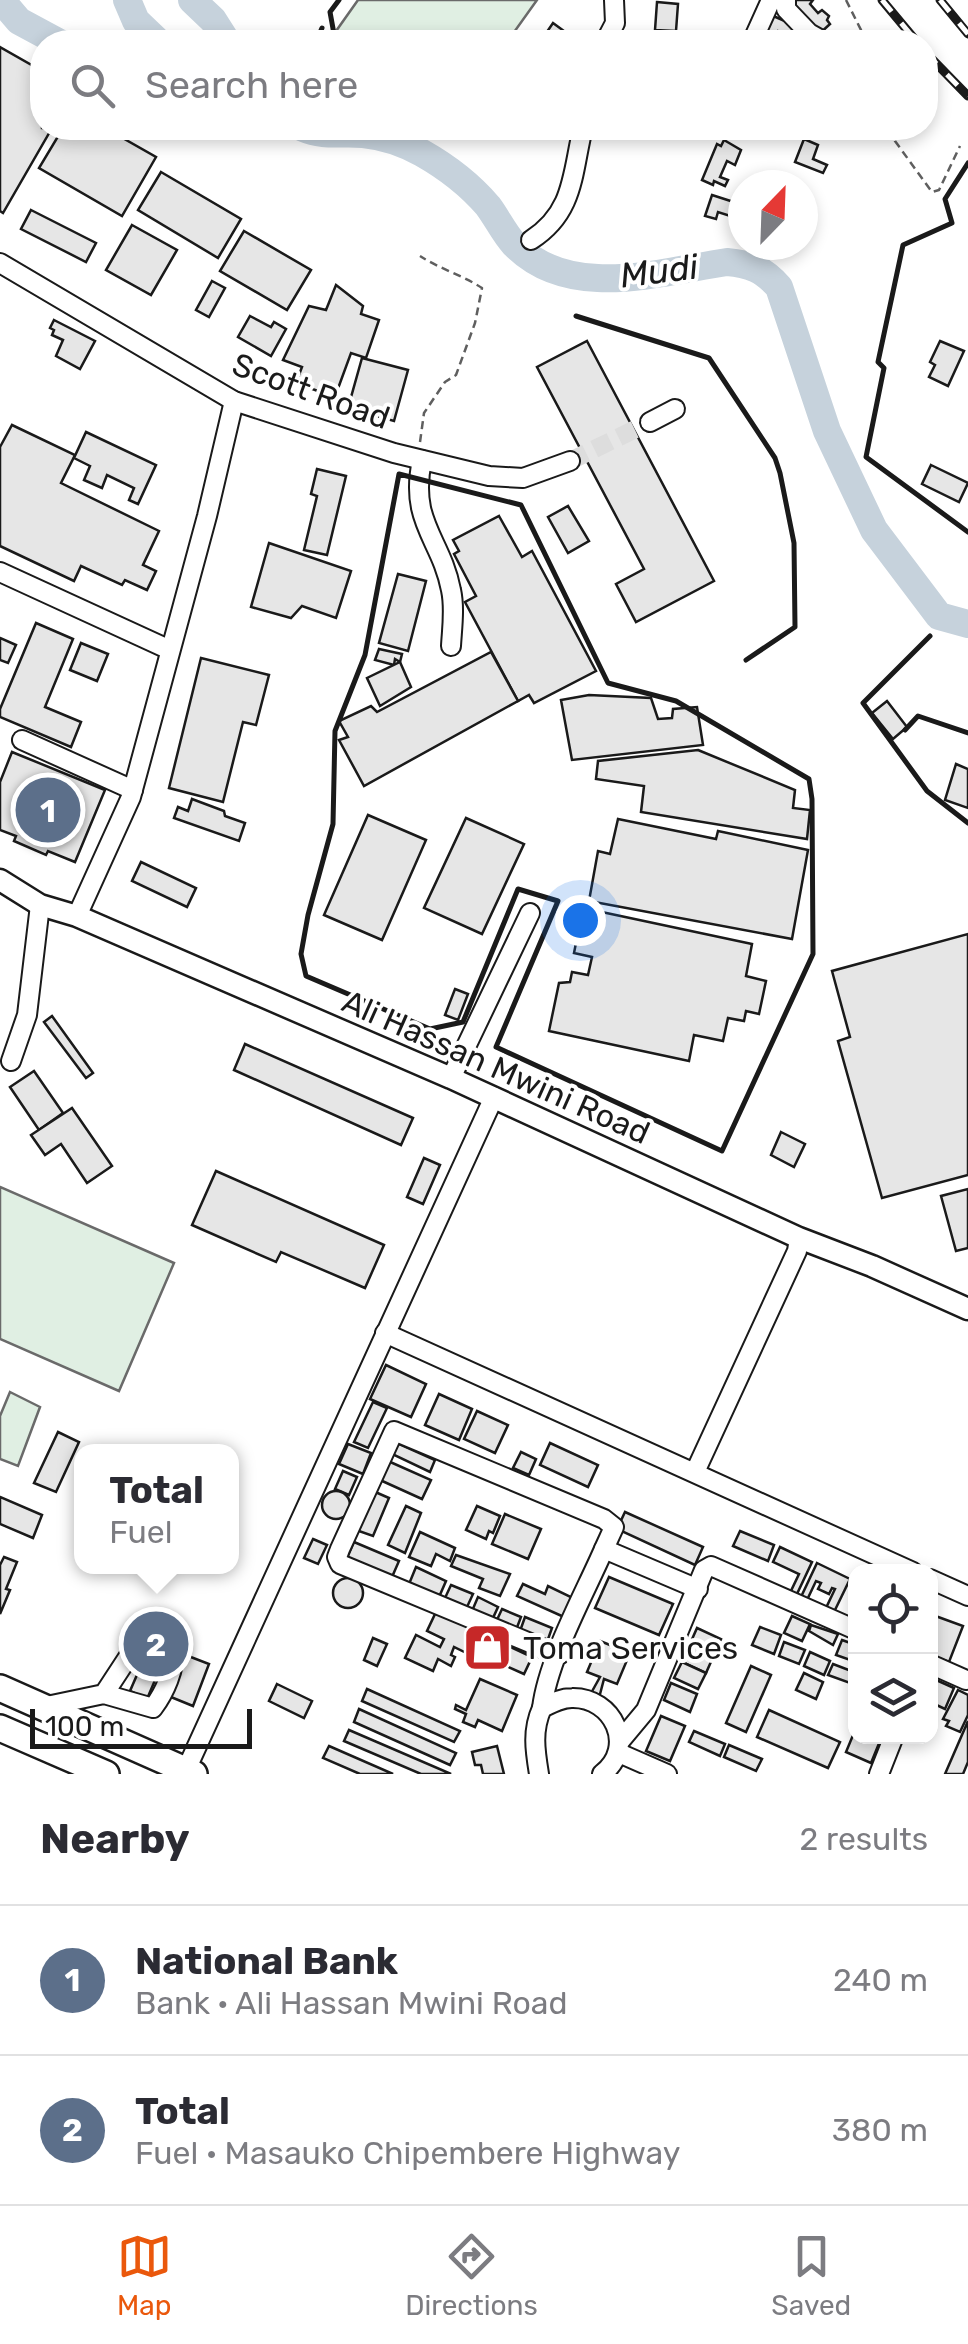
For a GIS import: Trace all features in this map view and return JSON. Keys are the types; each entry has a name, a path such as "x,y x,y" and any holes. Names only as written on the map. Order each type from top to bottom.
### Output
{"highway":[{"path":"0,1688 190,1772"},
{"path":"0,1728 106,1774"}],"main road":[{"name":"Ali Hassan Mwini Road","path":"0,880 40,906 76,916 452,1078 799,1238 968,1309"}],"street":[{"path":"611,30 614,0"},
{"path":"757,30 770,0"},
{"path":"786,0 786,10 807,30"},
{"path":"531,240 554,223 570,191 581,140"},
{"name":"Scott Road","path":"0,263 234,401 419,459 489,476 523,478 570,461"},
{"path":"76,916 133,790 234,401"},
{"path":"650,422 675,409"},
{"path":"419,459 423,521 451,588 451,646"},
{"path":"0,572 170,650"},
{"path":"22,740 133,790"},
{"path":"11,1061 26,1015 40,906"},
{"path":"452,1078 530,913"},
{"path":"190,1772 494,1097"},
{"path":"694,1472 797,1251 799,1238"},
{"path":"385,1332 895,1564"},
{"path":"539,1774 534,1742 545,1688 614,1527 604,1519 394,1431 340,1549 340,1564 558,1656"},
{"path":"604,1549 698,1590"},
{"path":"602,1774 646,1710 704,1570 717,1567 848,1626"},
{"path":"938,1583 968,1596"},
{"path":"42,1707 104,1694 150,1708 156,1706 172,1668 174,1649 142,1636 104,1694"},
{"path":"938,1668 966,1680"},
{"path":"542,1708 560,1699 576,1697 604,1709 615,1721 620,1746 668,1774"},
{"path":"879,1774 891,1744"}],"path":[{"path":"846,0 861,30"},
{"path":"895,140 932,192 939,190 960,146"},
{"path":"419,459 424,413 446,382 456,375 475,324 482,288 442,271 420,256"}],"green space":[{"path":"358,0 537,0 516,30 337,30"},
{"path":"0,1187 174,1263 119,1391 0,1339"},
{"path":"10,1392 40,1407 18,1466 0,1459 0,1416"}],"building":[{"path":"792,0 813,0 810,4 818,13 822,10 829,16 830,24 824,30 811,30 787,4"},
{"path":"657,2 678,4 676,30 655,30"},
{"path":"771,15 794,25 792,30 765,30"},
{"path":"0,47 30,64 30,140 45,140 3,213"},
{"path":"56,140 126,140 156,157 122,216 39,168"},
{"path":"724,140 741,150 735,165 727,161 720,177 728,180 725,186 702,180 717,144 721,146"},
{"path":"804,140 818,145 813,159 827,165 823,173 795,162"},
{"path":"161,172 241,219 218,258 138,210"},
{"path":"712,195 728,200 728,215 718,212 716,219 705,216"},
{"path":"31,210 96,243 86,262 21,229"},
{"path":"132,225 177,250 151,295 106,270"},
{"path":"244,231 311,270 287,310 220,271"},
{"path":"212,281 225,288 209,317 196,310"},
{"path":"336,285 363,306 361,314 379,320 366,358 351,353 336,394 327,390 326,394 296,383 302,367 283,360 309,306 326,310"},
{"path":"250,316 271,327 274,322 286,329 271,356 238,337"},
{"path":"54,320 95,341 80,369 56,356 63,340 52,335"},
{"path":"587,341 714,581 636,622 616,584 644,569 537,367"},
{"path":"940,341 964,351 948,386 929,377 935,365 930,362"},
{"path":"362,358 408,370 394,421 348,408"},
{"path":"12,425 75,455 61,483 159,531 143,565 156,571 147,590 125,580 122,585 81,566 74,581 0,546 0,447"},
{"path":"86,432 156,465 138,504 129,500 134,488 107,475 102,488 84,480 90,466 74,458"},
{"path":"931,465 968,483 959,502 922,484"},
{"path":"317,469 346,476 327,555 304,550 317,496 311,494"},
{"path":"568,506 589,541 568,553 548,517"},
{"path":"499,516 522,557 532,551 596,671 534,703 529,695 518,701 465,602 476,596 454,554 459,551 453,540"},
{"path":"269,543 351,571 336,618 302,606 291,618 251,607"},
{"path":"398,574 426,581 408,651 379,643"},
{"path":"36,623 73,639 45,707 81,722 71,747 0,717"},
{"path":"0,638 16,645 8,663 0,660"},
{"path":"81,643 108,654 97,681 70,670"},
{"path":"379,649 402,654 400,662 395,659 394,665 375,660"},
{"path":"491,652 518,701 364,786 339,740 348,737 339,721 371,706 377,712"},
{"path":"201,658 269,675 256,725 243,722 223,802 169,788"},
{"path":"400,662 411,687 380,706 367,678"},
{"path":"589,695 651,698 658,719 672,718 673,709 697,707 703,745 572,760 561,700"},
{"path":"887,701 907,727 893,739 872,713"},
{"path":"698,750 795,790 793,808 810,810 807,839 641,812 644,786 596,779 598,761"},
{"path":"12,752 105,790 75,862 48,851 46,855 0,830 0,782"},
{"path":"956,764 968,769 968,808 945,800"},
{"path":"192,799 245,823 239,841 174,818 178,807 188,811"},
{"path":"368,815 426,840 382,940 324,915"},
{"path":"466,818 524,844 482,934 424,908"},
{"path":"618,819 716,839 718,831 808,850 792,939 589,901 598,851 610,854"},
{"path":"141,862 196,888 187,907 132,881"},
{"path":"583,908 752,944 746,976 766,981 759,1014 746,1011 744,1021 728,1018 723,1041 694,1035 689,1061 549,1031 559,983 570,982 572,972 588,975 592,957 574,953"},
{"path":"968,934 968,1175 882,1198 838,1041 850,1037 832,971"},
{"path":"455,989 468,994 458,1020 445,1015"},
{"path":"52,1016 93,1073 86,1078 44,1022"},
{"path":"245,1044 413,1118 401,1145 234,1070"},
{"path":"34,1071 63,1113 39,1130 10,1087"},
{"path":"72,1108 112,1166 87,1183 61,1144 45,1155 31,1135"},
{"path":"781,1132 805,1144 794,1167 771,1155"},
{"path":"424,1158 440,1165 423,1204 407,1197"},
{"path":"216,1171 384,1245 365,1288 281,1252 276,1262 192,1225"},
{"path":"968,1189 968,1248 956,1251 941,1196"},
{"path":"386,1365 426,1384 411,1417 370,1399"},
{"path":"439,1394 472,1409 459,1440 425,1425"},
{"path":"373,1402 387,1408 368,1448 354,1442"},
{"path":"477,1411 508,1425 495,1453 464,1439"},
{"path":"58,1432 79,1442 74,1444 74,1453 56,1492 34,1483"},
{"path":"397,1443 435,1460 430,1472 392,1454"},
{"path":"550,1443 598,1465 588,1487 540,1465"},
{"path":"348,1444 371,1453 363,1474 339,1464"},
{"path":"521,1452 536,1459 529,1475 513,1468"},
{"path":"388,1461 431,1480 422,1499 380,1480"},
{"path":"343,1471 357,1477 349,1495 335,1489"},
{"path":"336,1491 346,1495 350,1505 346,1515 336,1519 326,1515 322,1505 326,1495"},
{"path":"373,1491 389,1498 373,1536 356,1530"},
{"path":"0,1497 42,1515 33,1538 0,1524"},
{"path":"406,1506 421,1513 405,1553 388,1545"},
{"path":"477,1506 500,1516 486,1539 466,1530"},
{"path":"625,1512 703,1547 695,1565 617,1529"},
{"path":"505,1514 541,1529 528,1559 492,1544"},
{"path":"740,1531 774,1545 768,1561 733,1546"},
{"path":"420,1532 455,1548 450,1561 436,1554 431,1566 409,1557"},
{"path":"313,1539 327,1545 318,1564 304,1558"},
{"path":"354,1542 399,1561 392,1577 347,1558"},
{"path":"780,1547 812,1562 796,1596 790,1593 799,1574 773,1562"},
{"path":"456,1555 510,1574 500,1596 479,1588 483,1579 451,1566"},
{"path":"4,1557 17,1562 0,1614 0,1565"},
{"path":"817,1563 848,1578 834,1612 826,1608 835,1589 829,1594 818,1589 821,1583 816,1581 807,1600 801,1597"},
{"path":"416,1567 446,1581 439,1597 409,1584"},
{"path":"609,1577 673,1604 659,1635 595,1608"},
{"path":"348,1578 359,1582 363,1593 359,1604 348,1608 337,1604 333,1593 337,1582"},
{"path":"523,1584 545,1594 548,1586 573,1598 564,1617 517,1596"},
{"path":"451,1585 473,1594 467,1607 445,1598"},
{"path":"478,1597 498,1607 492,1620 472,1611"},
{"path":"502,1609 521,1617 516,1630 496,1622"},
{"path":"436,1612 532,1657 524,1674 493,1660 491,1665 454,1647 451,1666 438,1659 433,1671 405,1658 416,1635 440,1647 444,1639 427,1631"},
{"path":"792,1616 810,1624 802,1641 784,1633"},
{"path":"525,1617 552,1628 547,1642 520,1631"},
{"path":"938,1617 963,1626 949,1662 938,1658"},
{"path":"811,1625 838,1634 833,1645 809,1631"},
{"path":"760,1627 781,1635 774,1654 752,1645"},
{"path":"697,1628 721,1639 706,1673 682,1662"},
{"path":"373,1638 387,1644 377,1666 364,1660"},
{"path":"842,1640 848,1642 848,1659 836,1655"},
{"path":"600,1641 630,1653 617,1684 604,1679 599,1698 590,1695 600,1677 587,1672"},
{"path":"784,1642 805,1650 799,1664 779,1656"},
{"path":"150,1645 167,1652 147,1699 130,1691"},
{"path":"810,1652 830,1661 824,1675 804,1666"},
{"path":"183,1654 209,1664 193,1706 166,1695"},
{"path":"682,1662 706,1673 698,1689 674,1678"},
{"path":"833,1664 848,1670 848,1682 828,1675"},
{"path":"751,1666 771,1675 746,1732 726,1723"},
{"path":"804,1673 823,1682 816,1699 796,1690"},
{"path":"480,1679 517,1695 502,1731 478,1720 475,1727 463,1722 466,1714 455,1709 456,1705 466,1710"},
{"path":"938,1681 954,1688 945,1709 938,1706"},
{"path":"671,1683 697,1694 690,1712 664,1700"},
{"path":"277,1684 312,1701 304,1718 269,1701"},
{"path":"367,1689 460,1731 454,1742 362,1701"},
{"path":"958,1690 968,1695 968,1715 960,1732 946,1726 949,1721 943,1719"},
{"path":"359,1709 456,1753 450,1765 354,1722"},
{"path":"769,1710 840,1742 828,1768 757,1737"},
{"path":"661,1716 685,1726 670,1761 646,1751"},
{"path":"968,1721 968,1762 963,1774 945,1774"},
{"path":"349,1730 451,1774 421,1774 344,1741"},
{"path":"694,1731 725,1744 720,1756 689,1742"},
{"path":"849,1744 879,1744 871,1763 846,1752"},
{"path":"729,1745 762,1759 756,1771 724,1757"},
{"path":"329,1746 393,1774 360,1774 323,1758"},
{"path":"497,1746 504,1774 483,1774 481,1765 475,1765 472,1752"}],"waterway":[{"name":"Mudi","path":"1,0 19,21 36,30"},
{"name":"Mudi","path":"127,0 136,21 145,30"},
{"name":"Mudi","path":"192,0 219,30"},
{"name":"Mudi","path":"391,140 448,170 488,206 514,244 536,262 561,272 616,278 727,262 749,266 767,276 779,287 827,431 874,530 939,616 968,624"}],"tunnel":[{"path":"570,461 650,422"}],"railway":[{"path":"882,0 907,30"},
{"path":"940,0 968,34"},
{"path":"938,65 968,96"}],"wall":[{"path":"333,30 330,12 339,0"},
{"path":"968,163 945,199 952,223 903,245 878,362 884,368 866,457 968,532"},
{"path":"576,316 709,358 775,458 794,543 795,627 746,660"},
{"path":"399,474 521,505 608,683 676,701 809,779 813,954 722,1151 496,1047 558,901 518,889 463,1022 430,1029 306,976 301,954 333,824 335,731 365,655 399,474"},
{"path":"930,636 863,703 927,791 968,823"},
{"path":"905,730 918,716 968,733"}],"place":[{"name":"National Bank","path":"48,810"},
{"name":"Total","path":"156,1644"},
{"name":"Toma Services","path":"488,1648"}]}
